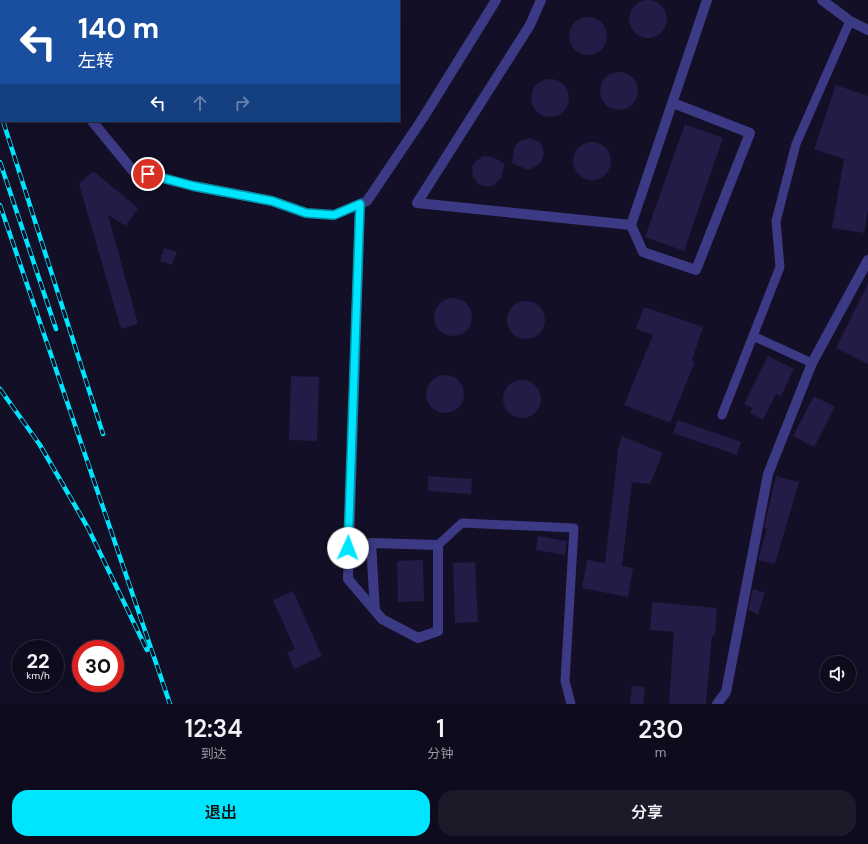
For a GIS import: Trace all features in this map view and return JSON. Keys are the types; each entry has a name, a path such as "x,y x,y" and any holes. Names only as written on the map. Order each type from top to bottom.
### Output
{"street":[{"path":"93,122 134,171 193,186 272,201 306,213 334,215 367,201 423,118 496,0"},
{"path":"541,0 530,25 417,203 632,224"},
{"path":"672,103 750,133 696,270 643,252 632,224 672,103 707,0"},
{"path":"822,0 850,21 868,30"},
{"path":"360,204 348,579 382,620 418,638 438,631 438,545 370,543 375,611"},
{"path":"717,704 726,692 768,474 812,364 868,260"}],"lane":[{"path":"722,415 780,267 776,221 796,144 850,21"},
{"path":"753,336 812,364"},
{"path":"438,545 462,523 574,528 565,681 571,704"}],"building":[{"path":"648,0 661,6 667,19 661,32 648,38 635,32 629,19 635,6"},
{"path":"588,17 601,23 607,36 601,49 588,55 575,49 569,36 575,23"},
{"path":"619,72 632,78 638,91 632,104 619,110 606,104 600,91 606,78"},
{"path":"550,79 563,85 569,98 563,111 550,117 537,111 531,98 537,85"},
{"path":"836,85 868,96 868,209 864,233 832,228 844,159 814,149"},
{"path":"685,124 723,138 684,251 645,237"},
{"path":"530,138 542,145 544,155 540,164 531,169 526,169 512,163 516,145 520,141"},
{"path":"592,142 605,148 611,161 605,174 592,180 579,174 573,161 579,148"},
{"path":"483,156 493,157 505,164 501,178 494,185 489,187 479,185 473,177 472,167 475,162"},
{"path":"93,171 138,208 126,226 108,215 138,324 121,329 79,184"},
{"path":"164,248 177,252 172,265 160,261"},
{"path":"868,283 868,364 836,348"},
{"path":"453,298 466,304 472,317 466,330 453,336 440,330 434,317 440,304"},
{"path":"526,301 539,307 545,320 539,333 526,339 513,333 507,320 513,307"},
{"path":"644,307 703,327 692,360 695,362 670,423 624,405 653,335 636,329"},
{"path":"768,356 794,369 781,396 776,394 763,420 750,413 752,408 744,404"},
{"path":"445,375 458,381 464,394 458,407 445,413 432,407 426,394 432,381"},
{"path":"291,376 319,377 317,441 289,440"},
{"path":"522,380 535,386 541,399 535,412 522,418 509,412 503,399 509,386"},
{"path":"814,396 835,407 814,447 793,436"},
{"path":"678,420 741,442 737,455 673,433"},
{"path":"622,436 663,453 650,484 632,482 622,566 633,568 628,597 582,588 587,560 605,563 617,451"},
{"path":"428,476 472,479 471,494 428,491"},
{"path":"776,476 799,482 775,564 758,560 767,529 764,528"},
{"path":"538,536 567,541 565,555 536,550"},
{"path":"423,560 424,601 398,602 397,561"},
{"path":"475,562 478,622 455,623 453,563"},
{"path":"753,589 765,593 758,614 748,610"},
{"path":"293,591 322,656 294,669 287,652 295,649 273,600"},
{"path":"652,602 717,608 715,636 712,635 706,704 669,704 674,632 650,630"},
{"path":"632,686 645,687 643,704 630,704"}],"railway":[{"path":"3,122 103,434"},
{"path":"0,162 56,329"},
{"path":"0,205 170,704"},
{"path":"0,389 40,445 88,528 147,650"}],"route":[{"path":"148,174 193,186 272,201 306,213 334,215 360,204 348,548"}]}
